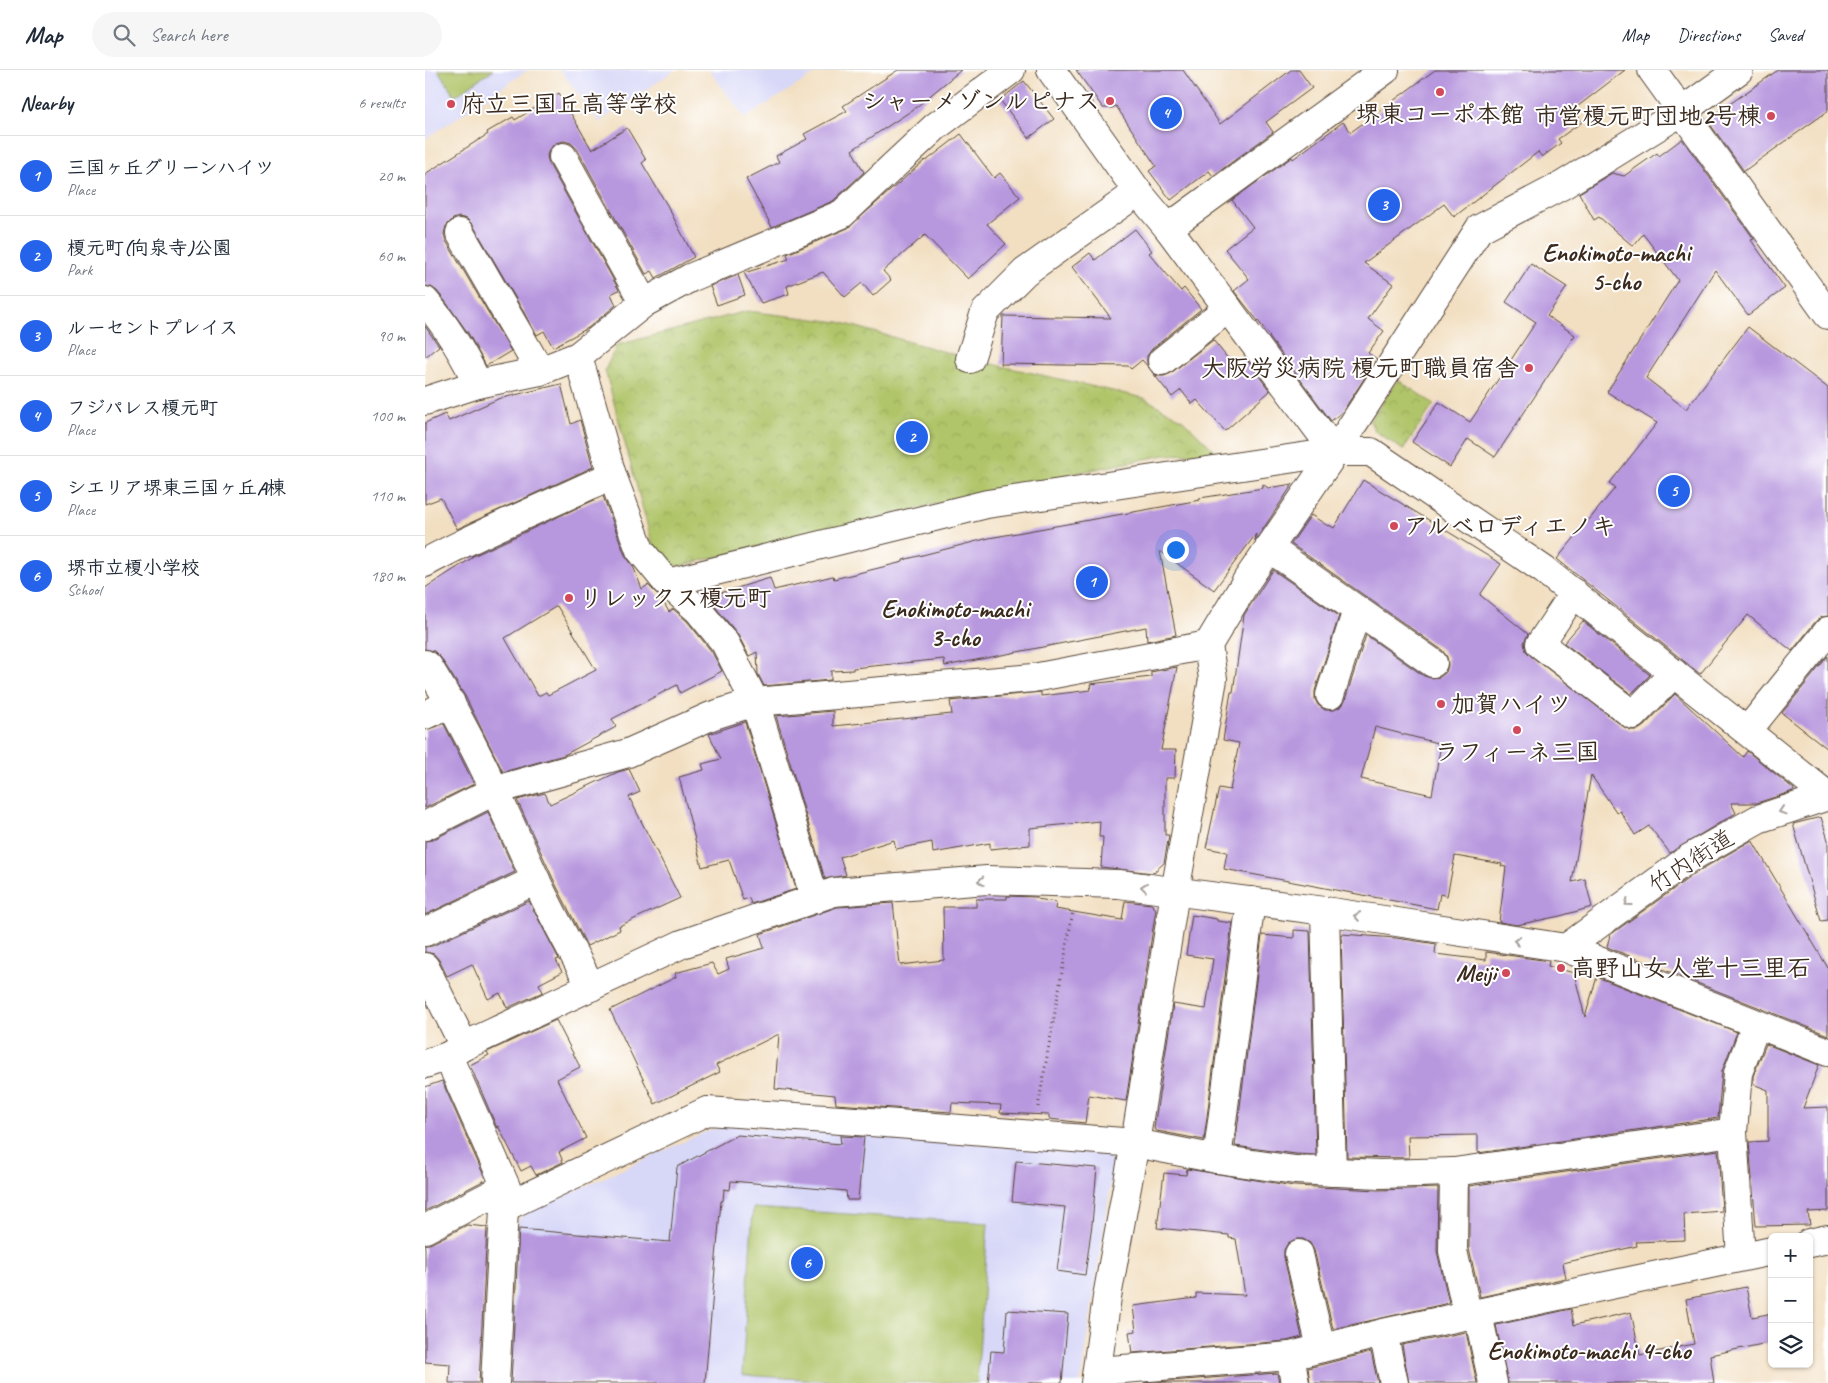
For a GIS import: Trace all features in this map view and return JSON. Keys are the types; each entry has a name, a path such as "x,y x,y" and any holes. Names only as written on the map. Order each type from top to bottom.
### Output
{"street":[{"path":"425,401 478,384 540,371 578,356 644,303 690,278 842,214 935,128 1011,70"},
{"path":"1051,70 1138,192 1168,228 1335,452"},
{"path":"1168,228 1385,70"},
{"path":"1652,70 1828,315"},
{"path":"1739,70 1681,112 1563,185 1479,229 1335,452 1247,580 1208,645 1213,679 1175,892 1135,1143 1107,1297 1096,1377 1191,1373 1290,1356 1383,1333 1768,1252"},
{"path":"563,157 644,303"},
{"path":"970,358 985,312 1025,272 1138,192"},
{"path":"460,233 540,371"},
{"path":"425,301 435,312 466,359 478,384"},
{"path":"1161,361 1228,308"},
{"path":"578,356 612,475 640,550 667,583 699,610 725,643 755,702 815,899"},
{"path":"667,583 987,504 1335,452 1371,452 1575,593 1828,796"},
{"path":"425,563 461,543 566,498 612,475"},
{"path":"1269,548 1433,663"},
{"path":"1575,593 1540,644 1633,715 1675,673"},
{"path":"1330,694 1357,610"},
{"path":"1747,730 1828,631"},
{"path":"425,826 496,790 628,753 711,716 755,702 1033,678 1208,645"},
{"path":"425,664 451,703 496,790 536,880 591,987"},
{"path":"425,715 451,703"},
{"name":"竹内街道","path":"1565,948 1703,850 1758,819 1828,796"},
{"path":"425,932 536,880"},
{"path":"446,1055 682,944 834,892 987,880 1119,884 1325,911 1565,948 1828,1052"},
{"path":"1217,1159 1251,901"},
{"path":"1325,911 1332,1172"},
{"path":"425,967 446,1055 505,1197 495,1383"},
{"path":"1741,1257 1733,1132 1738,1073 1756,1025"},
{"path":"425,1229 707,1111 1135,1143 1217,1159 1295,1170 1380,1174 1454,1172 1733,1132"},
{"path":"1454,1172 1453,1251 1493,1383"},
{"path":"1813,1242 1828,1239"},
{"path":"1299,1254 1321,1348"},
{"path":"1383,1333 1395,1383"},
{"path":"1290,1356 1295,1383"}],"path":[{"path":"1033,1134 1078,884"}],"shaded area":[{"name":"府立三国丘高等学校","path":"425,70 528,70 425,139"},
{"name":"府立三国丘高等学校","path":"560,70 675,70 599,122"},
{"name":"府立三国丘高等学校","path":"709,70 821,70 745,118"},
{"path":"729,1125 1107,1154 1114,1163 1080,1383 507,1383 518,1220 528,1212 710,1130"}],"green space":[{"path":"438,70 493,70 455,96"},
{"path":"747,311 839,322 970,359 1144,398 1183,420 1217,453 1165,455 1008,487 679,566 673,565 654,550 605,370 617,345"},
{"path":"1398,380 1434,404 1403,450 1375,431 1370,421"},
{"path":"753,1208 988,1223 977,1383 861,1383 742,1375"}],"building":[{"path":"898,70 961,70 914,109 852,150 864,172 833,201 772,227 746,179 779,162 776,156 807,139 804,134 847,111 843,106"},
{"path":"1076,70 1183,70 1220,124 1291,70 1299,70 1312,88 1266,122 1273,132 1213,176 1209,171 1171,200 1149,171 1156,166 1116,106 1103,108"},
{"path":"1435,70 1625,70 1573,110 1582,122 1558,139 1561,143 1542,157 1538,152 1454,217 1444,204 1364,263 1393,284 1368,319 1384,331 1368,353 1377,359 1343,411 1331,421 1270,336 1234,291 1249,279 1225,249 1253,227 1232,200 1292,157 1293,159 1343,122 1351,132"},
{"name":"市営榎元町団地2号棟","path":"1778,70 1828,70 1828,111 1744,171 1707,120"},
{"path":"1024,81 1054,119 1029,138 1000,100"},
{"path":"559,93 592,150 627,128 646,160 642,163 667,205 694,257 656,278 652,271 646,274 577,149 571,143 564,141 556,143 549,149 547,156 549,164 619,290 611,294 616,305 588,328 553,347 544,331 537,335 473,225 467,219 459,217 453,219 446,226 444,234 446,241 511,351 486,366 468,333 445,301 437,291 425,286 425,174 488,134 487,132 513,117 515,120"},
{"path":"961,134 994,178 1000,173 1020,197 987,224 1006,244 968,279 925,235 883,271 891,280 873,296 862,283 845,297 823,272 787,286 789,294 761,303 744,273 789,259 787,254 848,228 925,160"},
{"path":"1682,139 1754,239 1751,240 1785,288 1748,315 1715,270 1646,378 1686,409 1748,327 1828,388 1828,616 1816,621 1792,651 1748,615 1700,674 1557,559 1615,488 1609,484 1657,423 1607,392 1678,280 1643,234 1633,246 1599,217 1594,220 1579,193 1612,173 1624,176 1657,153 1659,156"},
{"path":"1135,229 1152,251 1149,253 1181,291 1184,288 1201,309 1152,349 1147,356 1149,368 1142,360 1131,369 1128,366 1001,364 1003,316 1111,318 1072,267 1090,253 1095,260"},
{"name":"大阪労災病院 榎元町職員宿舎","path":"1531,264 1567,287 1547,316 1575,335 1495,457 1468,439 1450,467 1412,442 1439,402 1470,422 1536,322 1506,302"},
{"path":"738,275 745,295 717,305 710,286"},
{"path":"425,326 439,346 425,357"},
{"path":"1213,340 1234,366 1245,357 1270,391 1225,431 1197,400 1192,404 1181,390 1172,397 1152,372 1157,376 1171,373"},
{"path":"561,384 571,424 580,420 593,467 457,529 441,498 425,504 425,423 445,414 449,421 498,399"},
{"path":"1363,480 1501,564 1480,595 1528,634 1524,643 1526,651 1531,656 1624,727 1638,730 1675,694 1743,757 1747,751 1794,789 1793,791 1757,803 1731,803 1736,813 1670,853 1649,826 1635,835 1620,811 1617,813 1591,775 1572,882 1585,879 1592,907 1517,925 1499,922 1506,867 1501,866 1502,864 1455,856 1447,896 1440,894 1437,909 1224,869 1227,852 1206,848 1219,788 1230,790 1239,743 1223,740 1231,692 1233,692 1244,615 1273,570 1339,616 1315,691 1315,699 1318,705 1325,710 1334,710 1340,707 1345,700 1366,635 1424,676 1431,678 1440,677 1446,672 1448,665 1447,657 1442,650 1291,544 1311,515 1334,528","holes":["1375,727 1441,744 1432,795 1361,779"]},
{"path":"1263,484 1268,488 1293,484 1255,541 1256,534 1214,590 1160,551 1176,635 1147,641 1146,627 945,666 944,659 853,668 853,670 831,671 831,680 764,686 758,674 757,652 749,656 737,633 707,597 770,578 774,590 833,576 834,579 989,538 1263,488"},
{"path":"603,496 625,555 633,566 642,589 648,585 661,598 669,612 673,609 687,621 712,652 722,671 680,693 677,685 612,719 616,727 564,755 503,772 465,696 441,658 434,651 425,649 425,588 471,557","holes":["557,606 596,670 548,695 546,692 538,696 505,638"]},
{"path":"1583,621 1650,675 1631,694 1564,643"},
{"path":"1828,656 1828,749 1782,713"},
{"path":"1177,667 1161,750 1176,750 1175,778 1165,778 1165,835 1169,835 1164,863 1153,873 1101,867 1103,837 1099,837 1100,821 1030,828 1030,845 990,849 990,843 933,853 932,842 896,849 894,840 840,857 846,875 825,879 776,716 833,711 833,726 952,714 950,701 1041,692 1041,696 1091,690 1090,684 1151,677 1151,672"},
{"path":"745,722 796,889 751,904 749,898 743,900 729,860 702,867 679,777 704,770 702,764 721,759 709,734"},
{"path":"444,724 474,784 425,808 425,730"},
{"path":"629,769 640,792 629,797 680,898 619,926 620,930 587,946 556,885 517,800 545,793 550,804 618,772"},
{"path":"488,812 515,872 425,915 425,841 432,840"},
{"path":"1821,817 1828,840 1828,920 1821,921 1793,824"},
{"path":"1752,840 1828,968 1828,1035 1607,947 1610,935 1697,872"},
{"path":"1007,896 1037,897 1037,899 1056,902 1055,909 1122,920 1125,901 1151,904 1156,909 1126,1101 1089,1095 1085,1123 1049,1119 1049,1115 1000,1113 1001,1105 952,1103 951,1112 836,1104 835,1095 775,1089 779,1034 716,1065 720,1072 655,1104 610,1010 676,977 675,973 712,963 718,974 729,969 726,959 764,948 760,934 837,907 893,903 900,965 944,960 943,907 976,907 976,899 1007,899"},
{"path":"529,901 559,959 556,960 562,972 539,984 543,992 507,1008 500,993 488,999 472,964 447,976 434,954 425,952 425,947 432,946"},
{"path":"1192,915 1232,923 1204,1140 1157,1131 1154,1128 1173,1004 1206,1009 1213,959 1186,955"},
{"path":"1294,930 1310,931 1316,1155 1235,1146 1262,935 1294,938"},
{"path":"1341,934 1396,938 1436,944 1435,954 1486,960 1486,952 1549,961 1548,966 1574,973 1585,1017 1597,977 1737,1032 1722,1071 1718,1118 1478,1153 1478,1135 1408,1136 1409,1158 1347,1157"},
{"path":"556,1020 580,1067 557,1079 586,1138 559,1152 563,1162 536,1175 531,1166 521,1171 498,1126 497,1128 470,1065 489,1055 487,1052"},
{"path":"1766,1044 1819,1065 1803,1108 1828,1107 1828,1211 1808,1212 1810,1225 1756,1226 1749,1142 1768,1141 1768,1090 1753,1084 1753,1076"},
{"path":"442,1081 484,1176 483,1181 425,1211 425,1087"},
{"path":"737,1135 841,1144 840,1136 864,1137 858,1200 847,1200 846,1191 731,1181 730,1190 724,1189 723,1201 721,1201 705,1383 511,1383 519,1229 670,1242 677,1167"},
{"path":"1718,1150 1722,1211 1684,1214 1685,1240 1636,1242 1637,1246 1563,1263 1566,1278 1480,1297 1469,1249 1469,1186"},
{"path":"1016,1161 1097,1168 1085,1275 1057,1271 1065,1207 1012,1202"},
{"path":"1187,1169 1294,1186 1379,1190 1438,1188 1437,1251 1449,1303 1333,1329 1314,1250 1310,1243 1303,1239 1296,1239 1288,1243 1284,1250 1284,1257 1302,1337 1287,1341 1132,1353 1129,1332 1136,1331 1133,1306 1196,1298 1196,1293 1245,1295 1236,1239 1229,1238 1229,1235 1157,1228 1164,1173 1186,1175"},
{"path":"467,1225 487,1227 479,1383 449,1383 450,1364 425,1362 425,1245"},
{"path":"1746,1287 1752,1317 1768,1314 1768,1343 1710,1355 1714,1383 1508,1383 1496,1325 1571,1309 1574,1325 1631,1312 1640,1355 1694,1344 1686,1299"},
{"path":"1007,1310 1068,1314 1062,1383 988,1383 991,1351 1004,1352"},
{"path":"1466,1332 1477,1383 1409,1383 1402,1345"},
{"path":"1371,1352 1378,1383 1310,1383 1308,1368"},
{"path":"1277,1373 1279,1383 1144,1383"}],"place":[{"name":"堺東コーポ本館","path":"1440,92"},
{"name":"シャーメゾンルピナス","path":"1110,101"},
{"name":"府立三国丘高等学校","path":"451,104"},
{"name":"フジパレス榎元町","path":"1166,113"},
{"name":"市営榎元町団地2号棟","path":"1771,116"},
{"name":"ルーセントプレイス","path":"1384,205"},
{"name":"大阪労災病院 榎元町職員宿舎","path":"1529,368"},
{"name":"榎元町(向泉寺)公園","path":"912,437"},
{"name":"シエリア堺東三国ヶ丘A棟","path":"1674,491"},
{"name":"アルベロディエノキ","path":"1394,526"},
{"name":"三国ヶ丘グリーンハイツ","path":"1092,582"},
{"name":"リレックス榎元町","path":"569,598"},
{"name":"加賀ハイツ","path":"1441,704"},
{"name":"ラフィーネ三国","path":"1517,730"},
{"name":"高野山女人堂十三里石","path":"1561,968"},
{"name":"Meiji","path":"1506,973"},
{"name":"堺市立榎小学校","path":"807,1263"}],"district":[{"name":"Enokimoto-machi 5-cho","path":"1616,266"},
{"name":"Enokimoto-machi 3-cho","path":"955,622"},
{"name":"Enokimoto-machi 4-cho","path":"1589,1350"}]}
